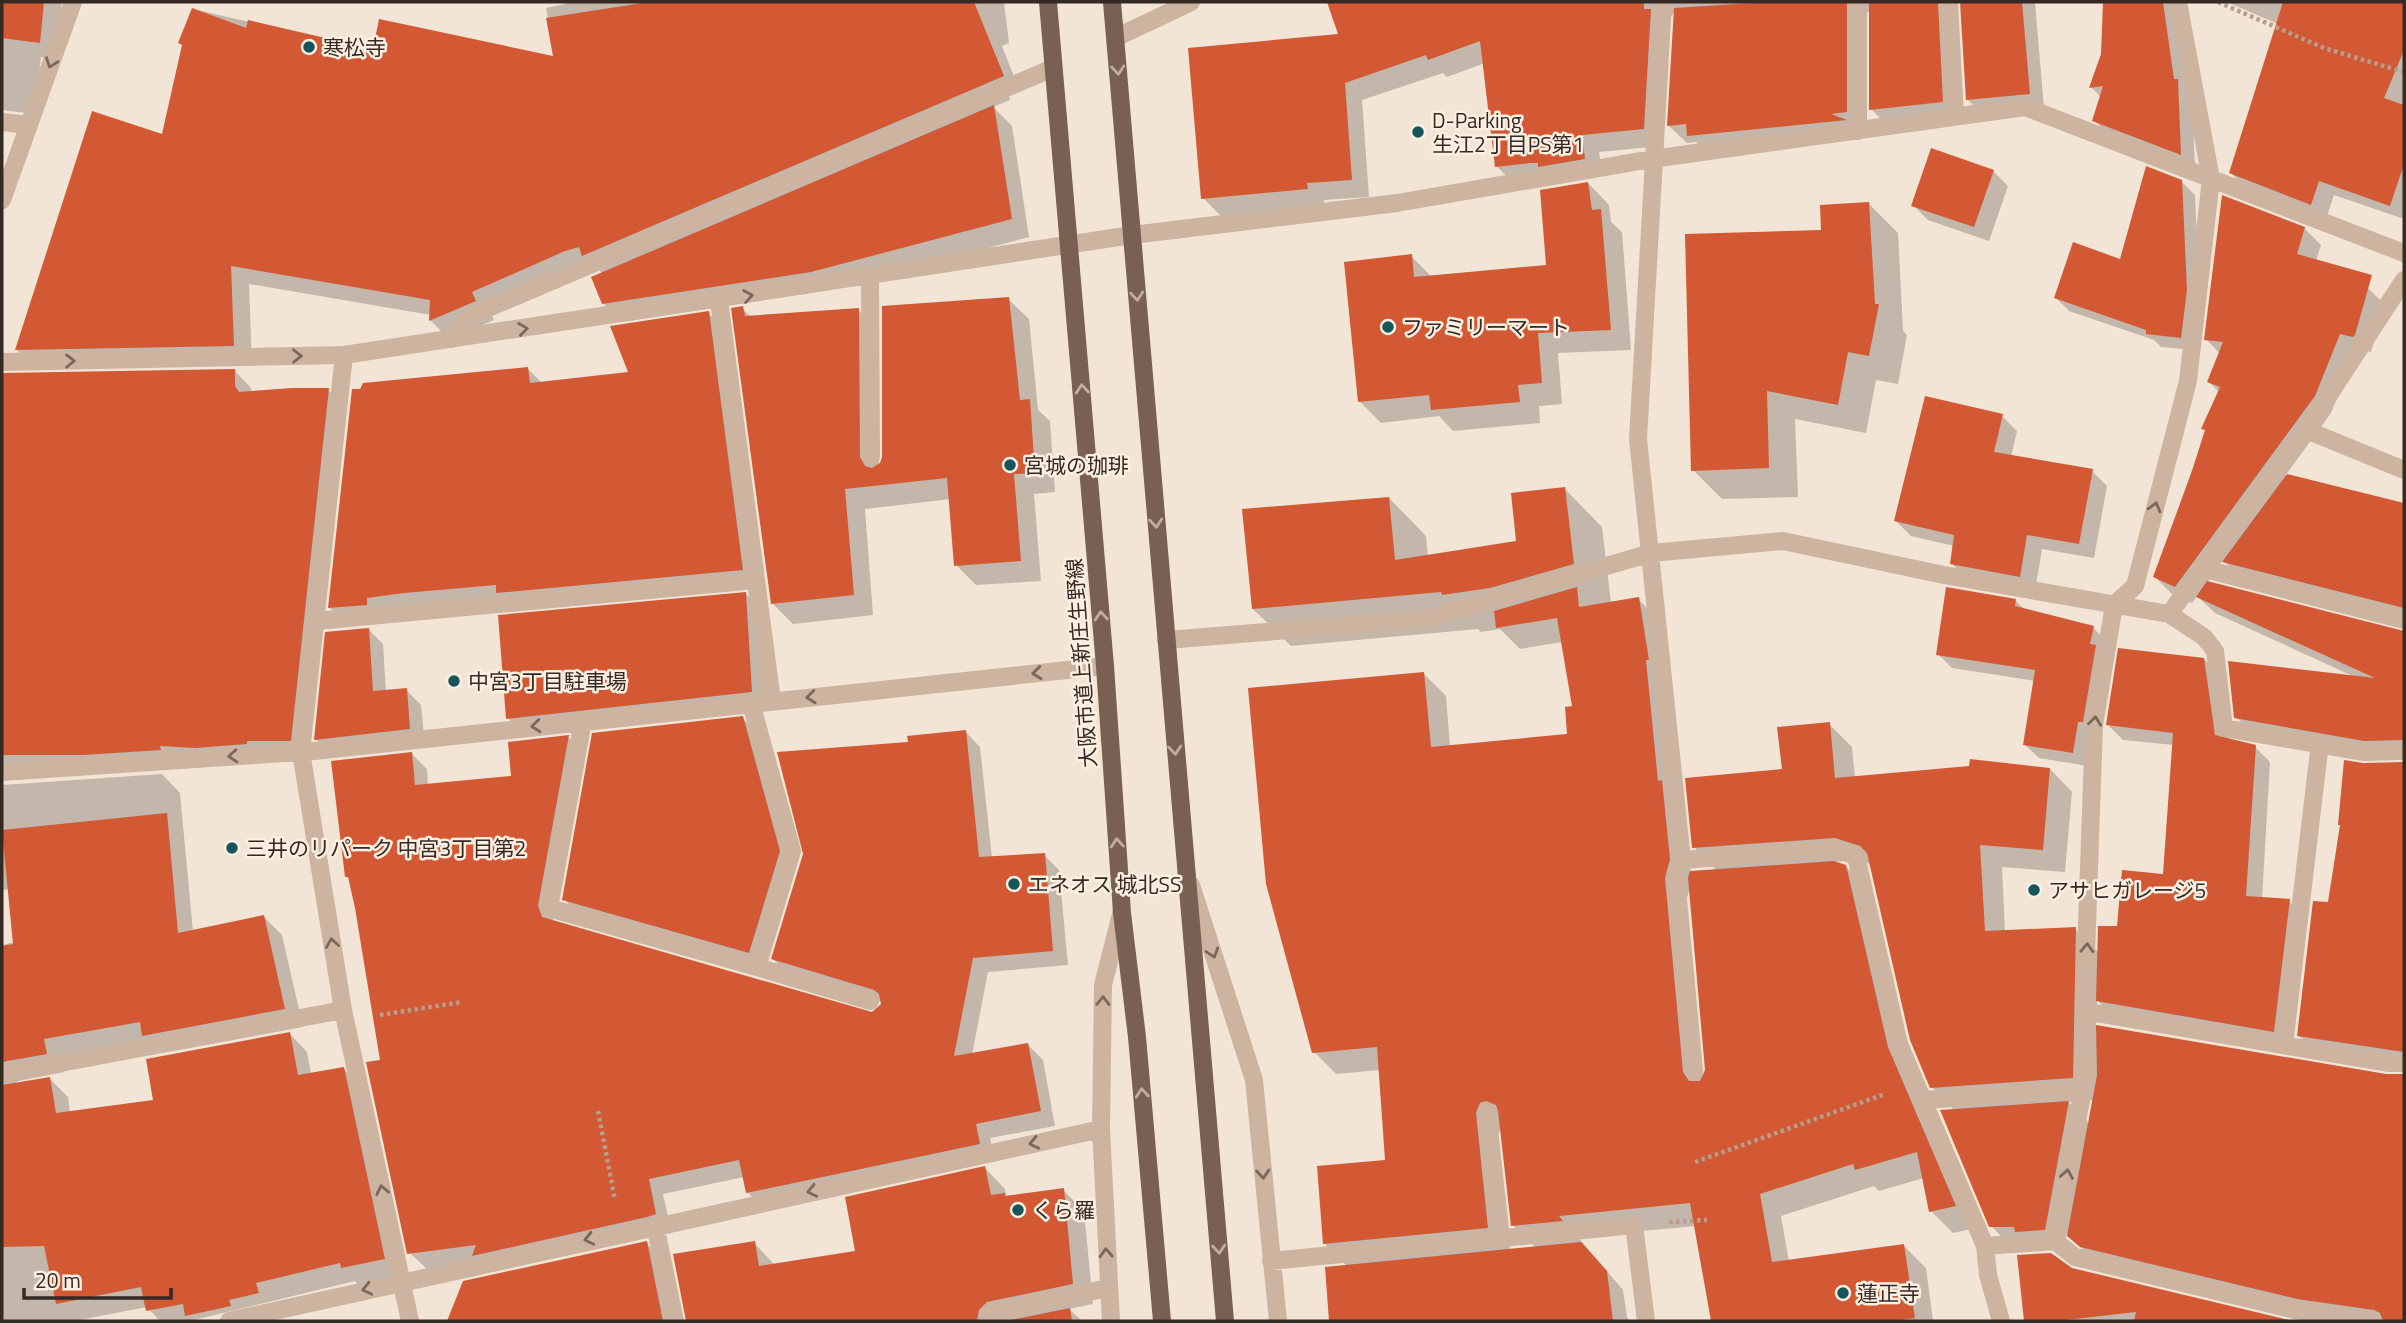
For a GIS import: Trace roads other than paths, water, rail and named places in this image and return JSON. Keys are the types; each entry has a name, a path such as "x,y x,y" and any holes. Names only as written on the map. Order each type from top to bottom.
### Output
{"main road":[{"name":"大阪市道上新庄生野線","path":"1048,2 1105,666 1122,913 1162,1321"},
{"path":"1112,2 1225,1321"}],"street":[{"path":"2,201 74,2"},
{"path":"1115,37 1191,2"},
{"path":"1663,2 1637,439 1682,860 1676,877 1694,1071"},
{"path":"1858,2 1858,131"},
{"path":"1949,2 1955,117"},
{"path":"2055,1241 2083,1089 2094,725 2114,605 2135,586 2188,381 2211,179 2178,2"},
{"path":"452,339 472,315 1053,68"},
{"path":"2,362 344,355 1132,235 1397,203 1652,159 2025,107 2404,253"},
{"path":"2,122 28,125"},
{"path":"870,277 871,457"},
{"path":"2169,614 2306,430 2404,280"},
{"path":"719,300 772,701"},
{"path":"344,355 301,752 344,1016 410,1321"},
{"path":"2306,430 2404,470"},
{"path":"1166,640 1425,619 1651,553 1783,541 1944,575 2169,614 2204,637 2216,651 2224,728 2363,752 2404,751"},
{"path":"2201,568 2404,620"},
{"path":"316,621 756,580"},
{"path":"2,772 301,752 1105,666"},
{"path":"751,703 792,850 758,967"},
{"path":"583,721 549,908 870,1001"},
{"path":"2284,1045 2320,743"},
{"path":"1682,860 1836,849 1856,856 1899,1044 1985,1247 1988,1275 2001,1321"},
{"path":"1185,865 1254,1080 1278,1321"},
{"path":"1111,1321 1101,1129 1103,985 1122,913"},
{"path":"2084,1012 2404,1063"},
{"path":"2,1074 344,1016"},
{"path":"1924,1100 2083,1089"},
{"path":"1487,1112 1501,1238"},
{"path":"229,1321 622,1232 1101,1129"},
{"path":"655,1225 675,1321"},
{"path":"1271,1261 1634,1225 1646,1321"},
{"path":"1985,1247 2055,1241 2075,1257 2295,1310 2372,1321"},
{"path":"988,1321 990,1313 1108,1288"}],"place":[{"name":"寒松寺","path":"309,47"},
{"name":"D-Parking 生江2丁目PS第1","path":"1418,132"},
{"name":"ファミリーマート","path":"1388,327"},
{"name":"宮城の珈琲","path":"1010,465"},
{"name":"中宮3丁目駐車場","path":"454,681"},
{"name":"三井のリパーク 中宮3丁目第2","path":"232,848"},
{"name":"エネオス 城北SS","path":"1014,884"},
{"name":"アサヒガレージ5","path":"2034,890"},
{"name":"くら羅","path":"1018,1210"},
{"name":"蓮正寺","path":"1843,1293"}]}
